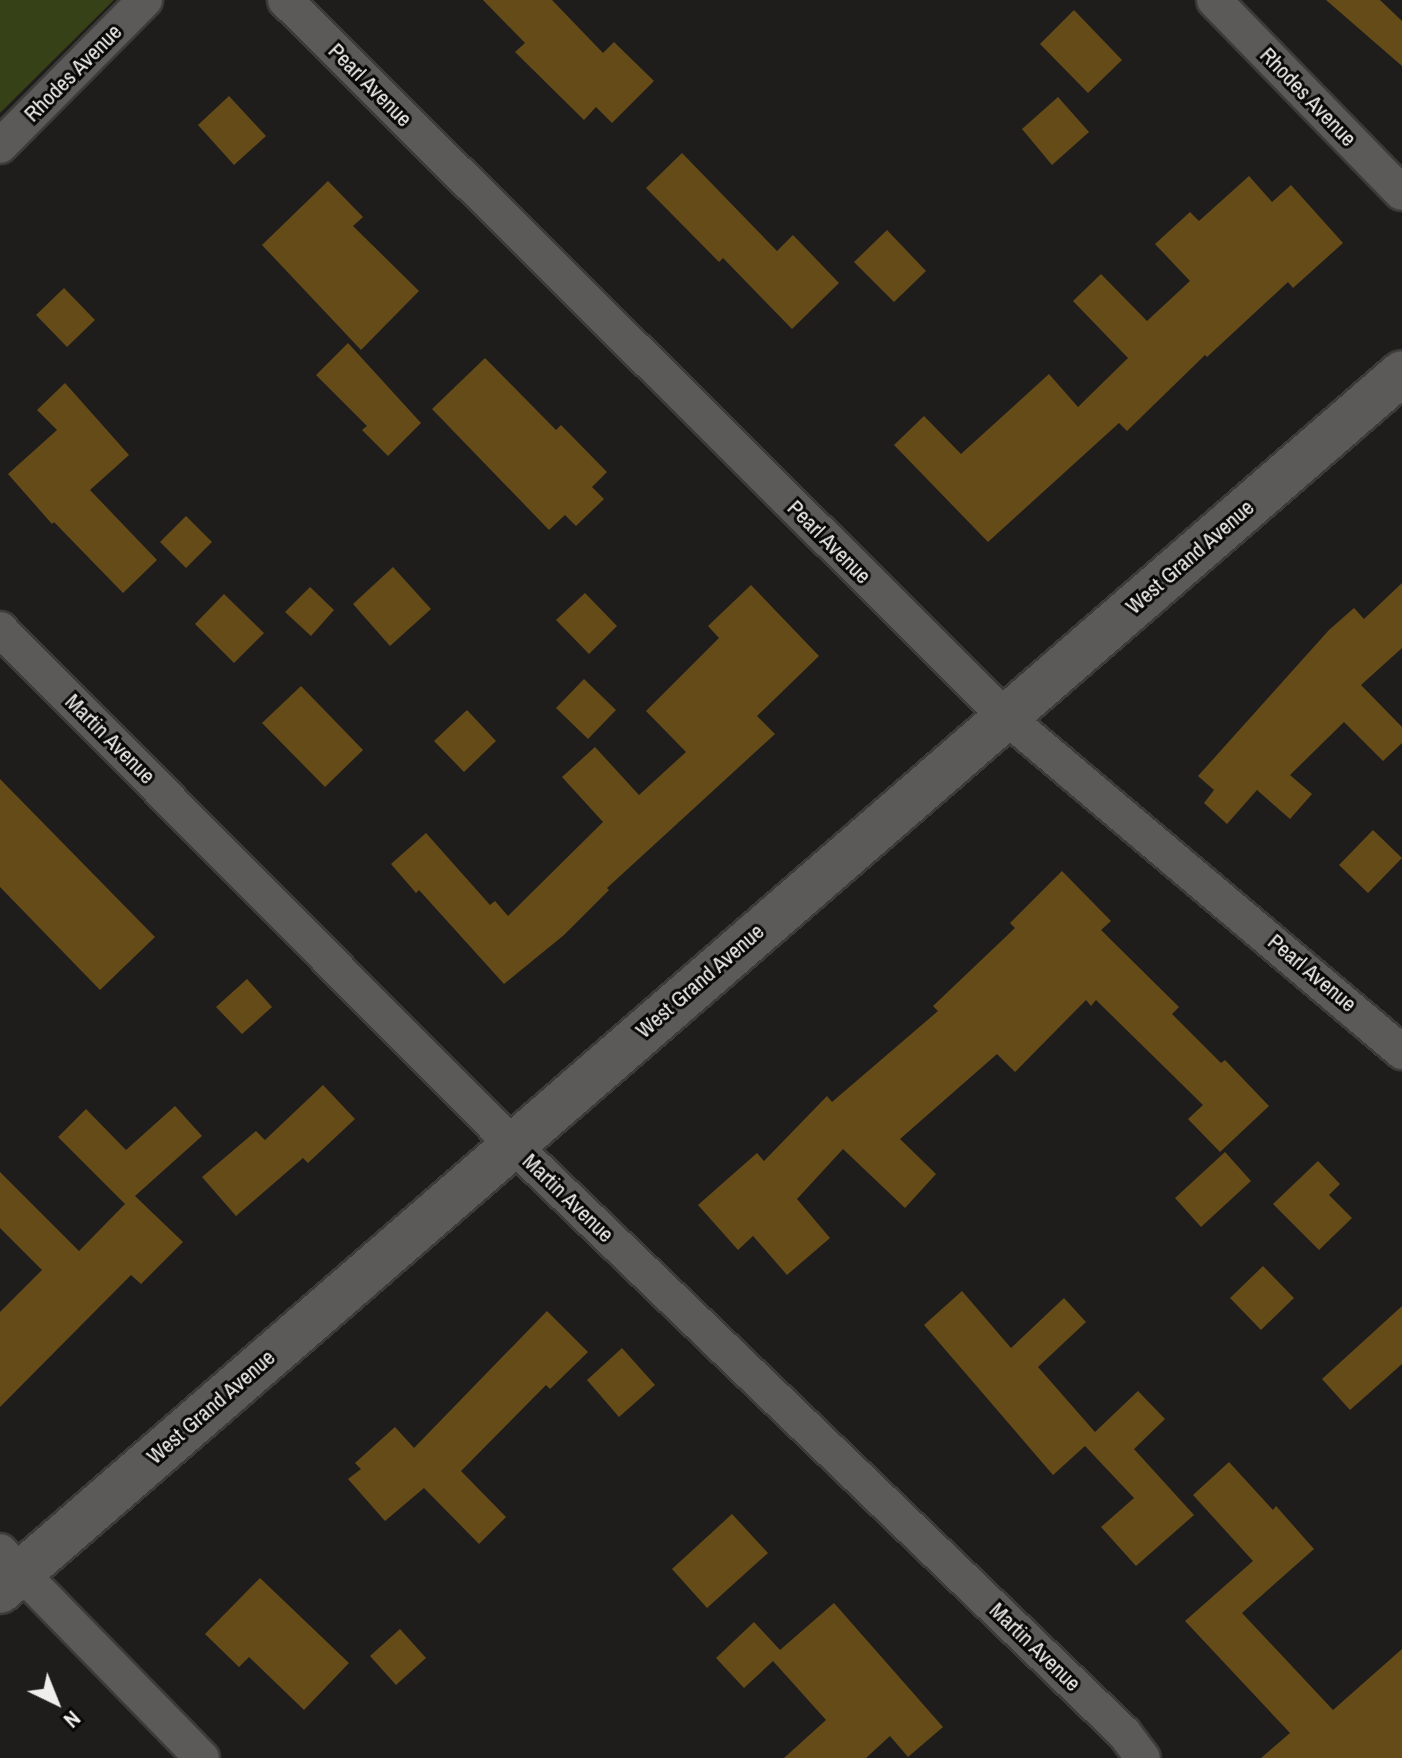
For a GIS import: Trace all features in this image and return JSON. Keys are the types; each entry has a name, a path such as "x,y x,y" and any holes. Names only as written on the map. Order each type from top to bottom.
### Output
{"main road":[{"name":"West Grand Avenue","path":"7,1572 512,1144 1402,373"}],"street":[{"name":"Rhodes Avenue","path":"0,146 145,0"},
{"name":"Pearl Avenue","path":"285,0 1006,717 1402,1052"},
{"name":"Rhodes Avenue","path":"1214,0 1402,193"},
{"name":"Martin Avenue","path":"0,629 512,1144 1124,1733 1143,1758"},
{"path":"7,1572 202,1758"}],"green space":[{"path":"0,0 114,0 0,113"}],"building":[{"path":"483,0 552,0 603,53 614,42 654,81 612,123 596,107 584,120 515,52 525,43"},
{"path":"1326,0 1380,0 1402,21 1402,66"},
{"path":"1074,10 1122,60 1088,93 1040,44"},
{"path":"229,96 266,136 234,165 198,125"},
{"path":"1058,97 1089,132 1052,165 1022,129"},
{"path":"682,153 777,251 793,235 839,283 792,329 723,258 719,262 646,188"},
{"path":"1249,176 1272,202 1291,185 1343,243 1293,288 1288,282 1207,357 1205,355 1127,431 1119,423 988,542 894,445 924,416 961,454 1049,374 1078,407 1128,358 1073,301 1101,274 1147,321 1190,281 1155,244 1190,212 1199,221"},
{"path":"328,181 363,217 353,226 419,291 361,350 262,245"},
{"path":"887,230 926,271 894,302 854,262"},
{"path":"64,288 95,320 67,347 36,315"},
{"path":"348,343 421,423 388,456 362,430 367,426 316,375"},
{"path":"485,358 556,430 561,425 607,472 592,487 604,499 576,526 565,515 549,530 432,409"},
{"path":"65,383 129,455 90,490 157,560 123,593 54,522 52,524 8,474 57,430 37,410"},
{"path":"186,516 212,542 186,568 160,542"},
{"path":"393,567 431,609 390,646 353,604"},
{"path":"1402,583 1402,648 1361,685 1402,727 1402,743 1383,761 1344,722 1290,775 1312,794 1290,819 1257,790 1227,824 1204,803 1214,790 1198,776 1329,630 1354,608 1364,619"},
{"path":"751,585 819,656 757,716 775,734 607,888 609,890 564,935 504,984 419,890 416,893 391,864 426,833 490,905 495,901 508,916 603,822 562,777 595,747 639,795 686,752 646,711 719,638 708,626"},
{"path":"310,587 334,610 311,636 285,612"},
{"path":"585,593 617,626 589,654 556,620"},
{"path":"224,594 264,633 234,663 195,624"},
{"path":"584,679 616,710 588,739 556,708"},
{"path":"301,686 363,750 325,787 262,723"},
{"path":"467,710 496,741 464,772 434,741"},
{"path":"0,779 155,937 100,990 0,887"},
{"path":"1373,830 1402,858 1368,893 1339,865"},
{"path":"1062,871 1111,921 1101,930 1179,1007 1172,1014 1221,1063 1225,1060 1269,1106 1220,1152 1188,1119 1203,1105 1096,1000 1091,1006 1086,1000 1015,1072 997,1054 900,1139 936,1174 905,1208 843,1149 797,1199 830,1238 787,1275 753,1236 738,1250 698,1205 757,1153 764,1161 827,1096 832,1102 938,1011 933,1006 1015,928 1010,923"},
{"path":"247,979 272,1007 242,1034 216,1007"},
{"path":"323,1085 355,1119 308,1163 303,1158 236,1216 202,1177 256,1131 265,1140"},
{"path":"175,1106 202,1136 135,1196 183,1242 141,1284 131,1275 0,1407 0,1312 42,1270 0,1228 0,1172 79,1251 125,1204 58,1137 86,1109 126,1150"},
{"path":"1225,1152 1251,1181 1201,1227 1175,1198"},
{"path":"1318,1161 1340,1184 1329,1195 1352,1218 1319,1250 1273,1204"},
{"path":"1263,1266 1294,1298 1261,1330 1230,1298"},
{"path":"962,1291 1011,1348 1064,1298 1086,1322 1038,1367 1095,1432 1138,1391 1165,1419 1134,1449 1194,1515 1136,1566 1101,1527 1134,1498 1085,1446 1053,1475 924,1325"},
{"path":"1402,1306 1402,1364 1350,1410 1322,1379"},
{"path":"547,1311 588,1352 550,1389 546,1385 461,1471 506,1517 479,1544 424,1488 385,1521 348,1479 361,1469 355,1463 395,1427 414,1448"},
{"path":"622,1348 655,1385 619,1417 587,1380"},
{"path":"1229,1462 1273,1510 1276,1506 1314,1549 1242,1613 1333,1710 1402,1649 1402,1758 1261,1758 1290,1733 1185,1621 1253,1561 1193,1495"},
{"path":"732,1514 768,1553 707,1608 672,1569"},
{"path":"260,1578 349,1663 304,1710 249,1657 239,1667 205,1634"},
{"path":"834,1603 943,1727 908,1757 890,1736 866,1758 784,1758 826,1720 773,1661 744,1688 716,1658 754,1622 780,1650"},
{"path":"400,1629 426,1658 396,1685 370,1656"}]}
